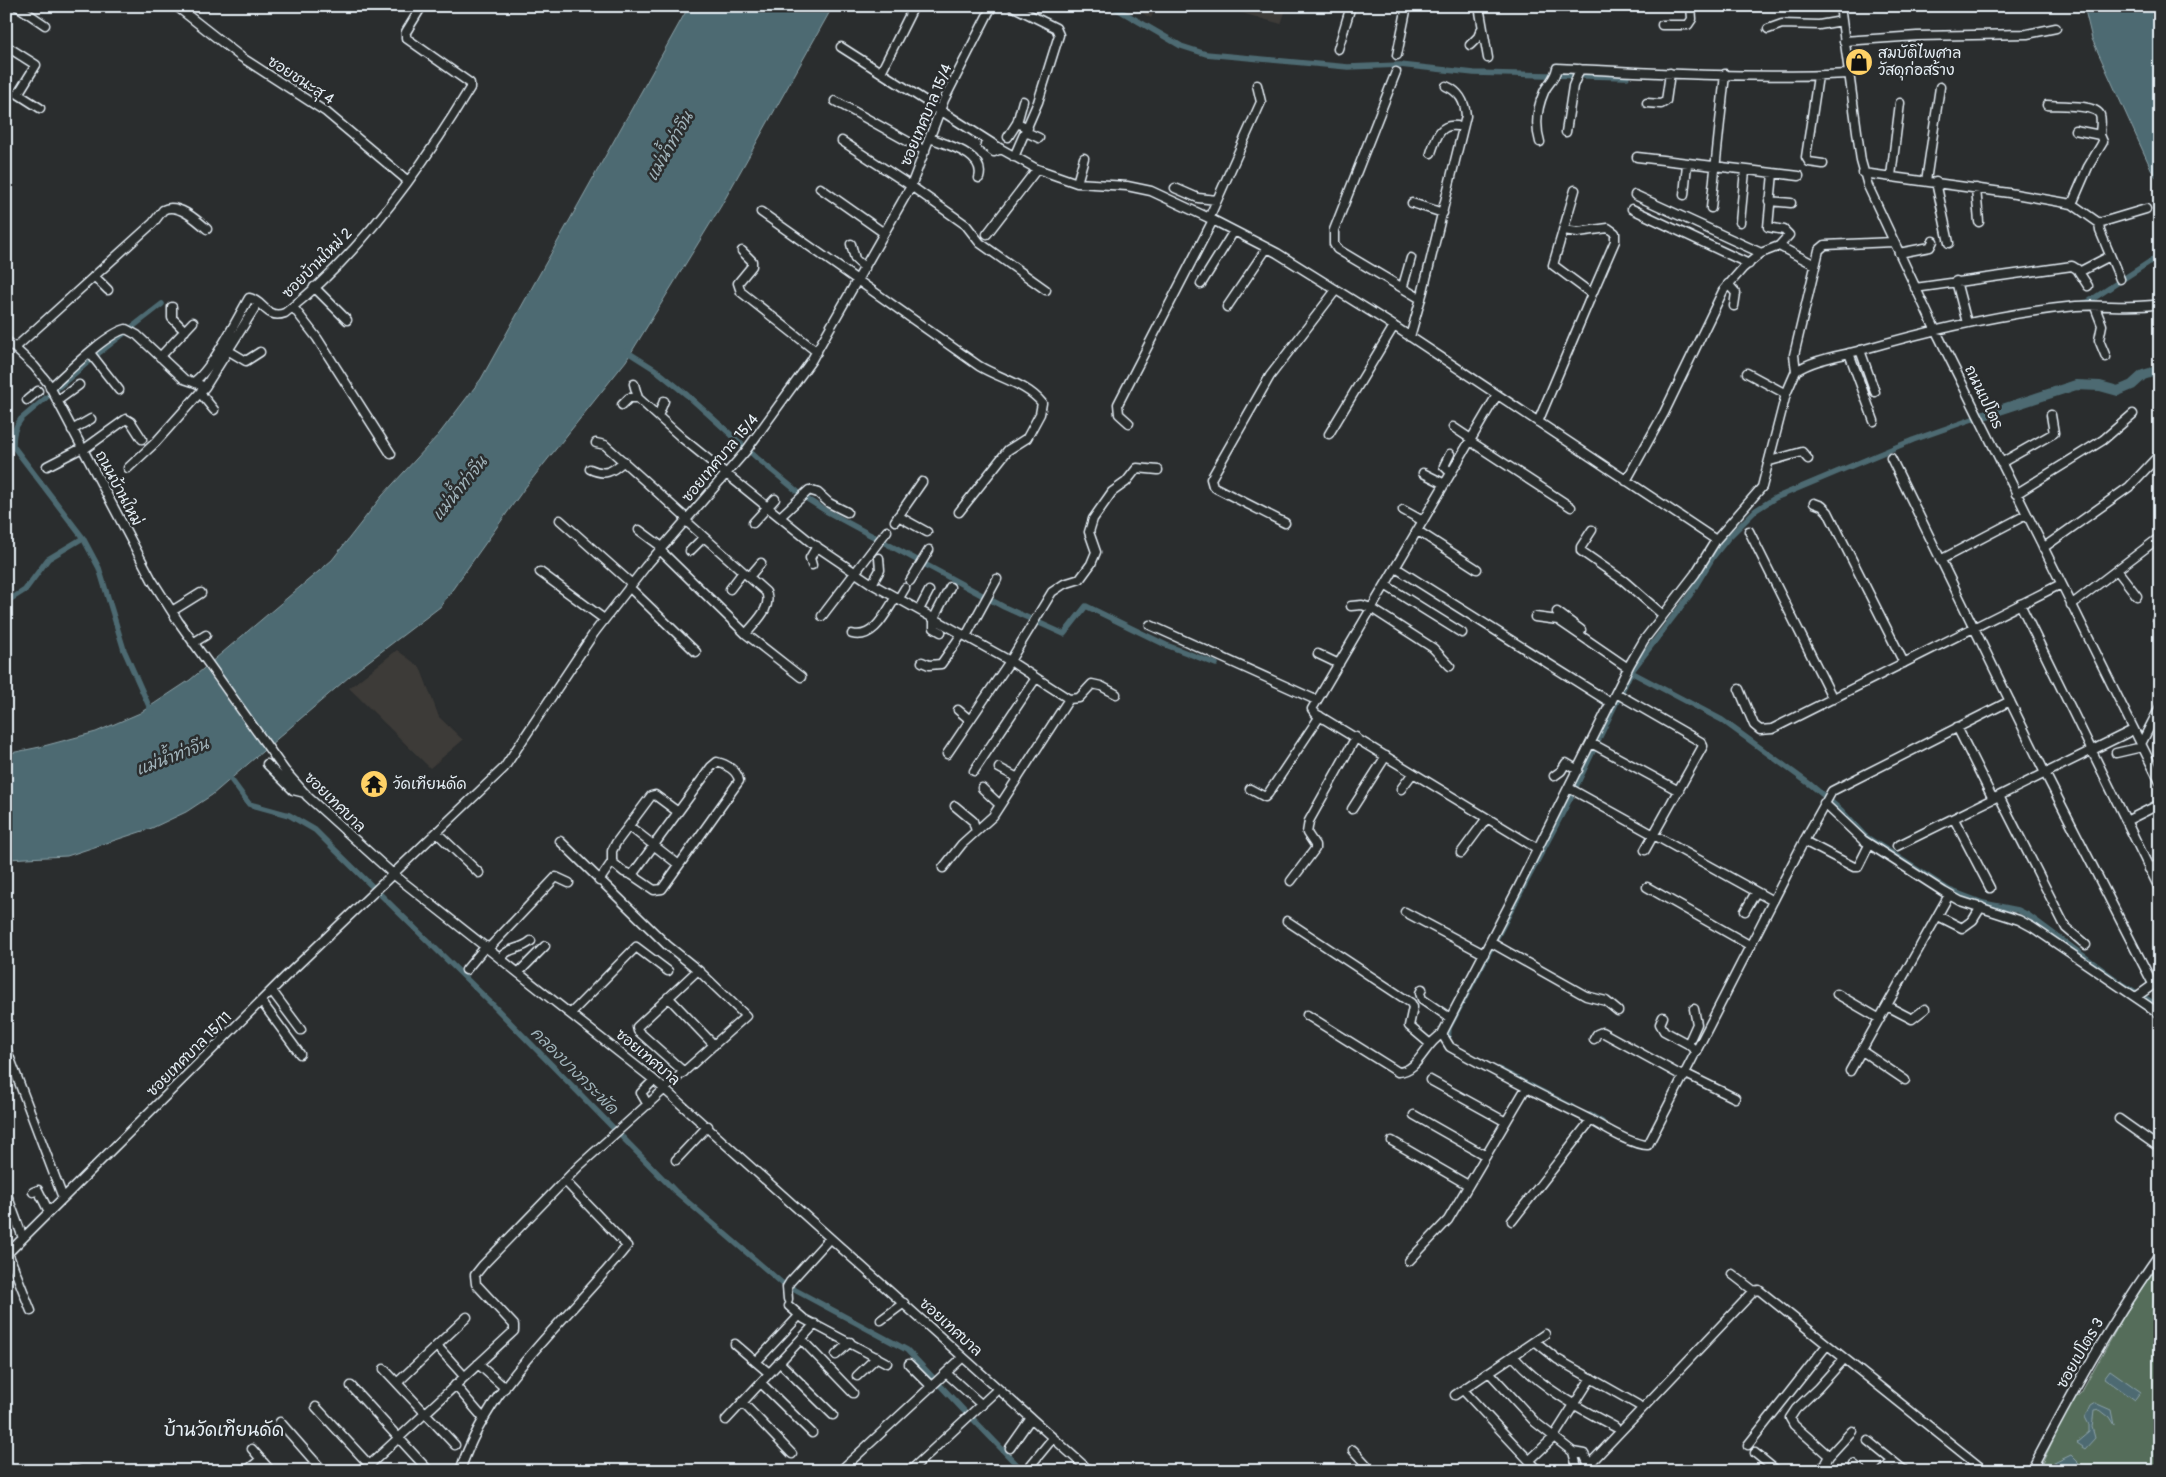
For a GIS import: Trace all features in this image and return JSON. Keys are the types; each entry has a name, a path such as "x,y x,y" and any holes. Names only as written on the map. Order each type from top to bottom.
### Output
{"street":[{"path":"17,6 45,24"},
{"name":"ซอยชนะสุ 4","path":"176,6 233,52 326,112 408,181"},
{"name":"ซอยบ้านใหม่ 2","path":"193,382 200,378 249,298 277,315 293,307 314,287 362,238 408,181 449,123 470,88 470,83 406,38 406,32 422,6"},
{"name":"ซอยเทศบาล 15/4","path":"393,874 504,768 604,619 661,548 753,442 817,352 911,186 926,151 936,109 992,6"},
{"path":"1012,6 1059,31 1038,102 1014,157"},
{"path":"1338,49 1351,6"},
{"path":"1397,55 1407,6"},
{"path":"1479,6 1488,58"},
{"path":"1662,25 1688,25 1692,19 1691,6"},
{"name":"ถนนเปโตร","path":"1840,6 1863,173 1898,253 1972,405 2160,782"},
{"path":"880,72 910,8"},
{"path":"1768,30 1782,24 1819,25 1842,21"},
{"path":"1470,45 1478,38 1482,28"},
{"path":"1844,41 1917,36 2027,34 2056,28"},
{"path":"6,46 36,65 18,94 40,108"},
{"path":"841,47 936,109 1037,169 1077,184 1127,186 1151,191 1234,230 1267,248 1394,326 1716,540"},
{"path":"1540,142 1536,123 1544,92 1555,75 1557,68 1578,73 1818,76 1849,74"},
{"path":"1396,72 1334,230 1333,238 1337,249 1403,286 1421,299"},
{"path":"1566,132 1578,73"},
{"path":"1647,103 1661,104 1666,101 1670,73"},
{"path":"1711,208 1725,74"},
{"path":"1818,76 1806,158 1809,162 1823,164"},
{"path":"1129,423 1119,414 1118,404 1211,219 1217,200 1260,102 1257,85"},
{"path":"1410,337 1443,213 1460,128 1466,109 1461,96 1455,90 1446,86"},
{"path":"1926,181 1940,87"},
{"path":"834,101 926,151"},
{"path":"1008,137 1017,123 1019,108 1023,101"},
{"path":"1891,176 1900,103"},
{"path":"2047,105 2086,107 2096,110 2100,117 2102,144 2088,167 2072,204"},
{"path":"926,118 936,109"},
{"path":"1017,123 1039,138"},
{"path":"1431,153 1441,129 1446,126 1460,128"},
{"path":"2075,130 2100,135"},
{"path":"930,138 961,151 978,163 980,168 979,178"},
{"path":"842,141 966,225 980,243 1046,290"},
{"path":"984,145 994,152 1001,149"},
{"path":"1637,157 1799,176"},
{"path":"1077,184 1084,158"},
{"path":"1684,195 1687,164"},
{"path":"987,234 1037,169"},
{"path":"1740,222 1745,170"},
{"path":"1626,481 1664,413 1728,284 1761,253 1779,246 1789,235 1784,230 1768,227 1773,173"},
{"path":"1863,173 1936,182 2072,204 2099,223 2100,231 2120,279"},
{"path":"1936,182 1949,243"},
{"path":"820,188 884,233"},
{"path":"1175,188 1198,198 1217,200"},
{"path":"1976,188 1979,222"},
{"path":"1574,190 1553,265 1592,294"},
{"path":"1634,195 1761,253"},
{"path":"1769,201 1791,203"},
{"path":"1412,202 1443,213"},
{"path":"10,346 94,276 167,208 191,216 207,229"},
{"path":"1632,209 1749,264"},
{"path":"2099,223 2146,209"},
{"path":"761,212 979,366 1025,389 1042,402 1040,414 1027,438 1008,450 959,512"},
{"path":"1538,422 1615,241 1615,233 1608,228 1578,232 1563,230"},
{"path":"1201,284 1234,230"},
{"path":"1898,253 1930,247 1933,241"},
{"path":"1307,1014 1398,1072 1406,1072 1412,1068 1429,1043 1442,1034 1484,954 1493,944 1578,770 1596,746 1611,703 1620,695 1629,666 1644,640 1695,574 1716,540 1762,487 1786,394 1796,371 1794,355 1818,250 1825,246 1893,242"},
{"path":"851,244 855,259 866,268"},
{"path":"1779,246 1815,265"},
{"path":"1227,307 1267,248"},
{"path":"742,251 752,261 752,266 738,283 741,292 817,352"},
{"path":"2079,272 2110,256"},
{"path":"1403,286 1411,258"},
{"path":"1915,288 2069,266 2074,266 2088,286"},
{"path":"94,276 108,290"},
{"path":"1956,281 1967,323"},
{"path":"1728,284 1736,293 1734,306"},
{"path":"314,287 347,320"},
{"path":"1285,523 1213,486 1211,479 1270,376 1336,290"},
{"path":"1796,371 1849,353 1935,329 1967,323 2076,306 2129,308 2160,304"},
{"path":"172,307 172,318 184,331"},
{"path":"293,307 317,338 391,454"},
{"path":"2095,307 2102,325 2099,340 2106,357"},
{"path":"128,468 155,443 203,390 254,309"},
{"path":"160,357 194,322"},
{"path":"1329,434 1394,326"},
{"path":"27,400 118,332 126,329 137,334 184,379 193,382 203,390 214,410"},
{"name":"ถนนบ้านใหม่","path":"10,346 57,400 172,611 202,655"},
{"path":"1860,350 1875,392"},
{"path":"229,351 246,361 260,352"},
{"path":"90,353 119,390"},
{"path":"1849,353 1874,421"},
{"path":"1746,373 1786,394"},
{"path":"634,384 638,398 726,474 816,546 872,584 1010,661 1069,699 1079,698 1092,684 1101,686 1116,694"},
{"path":"57,400 79,385"},
{"path":"1314,705 1497,395"},
{"path":"622,405 629,398 638,398"},
{"path":"658,416 664,401"},
{"path":"2016,494 2103,440 2133,414"},
{"path":"2001,462 2054,433 2051,415"},
{"path":"72,430 91,419"},
{"path":"47,466 82,449 126,419 131,422 142,439"},
{"path":"1453,427 1571,507"},
{"path":"596,443 605,445 624,461 704,537 766,592 768,600 764,612 746,634"},
{"path":"1770,461 1802,452 1808,459"},
{"path":"1450,454 1444,466 1450,473"},
{"path":"2043,548 2129,487 2160,454"},
{"path":"1891,458 2045,773 2156,982 2140,994"},
{"path":"590,469 601,473 610,472 624,461"},
{"path":"947,754 1010,661 1052,592 1064,584 1080,579 1092,564 1096,552 1089,532 1093,519 1112,492 1126,482 1137,468 1158,470"},
{"path":"1423,473 1445,484"},
{"path":"922,482 897,518 927,532"},
{"path":"780,517 809,490 818,493 829,504 847,512"},
{"path":"753,523 775,499"},
{"path":"1814,503 1822,506 1828,512 1904,663"},
{"path":"1403,510 1423,521"},
{"path":"1940,560 2026,515"},
{"path":"560,520 696,652"},
{"path":"639,530 661,548 746,634 801,677"},
{"path":"1592,530 1581,547 1581,552 1624,581 1663,615"},
{"path":"1418,531 1477,569"},
{"path":"1748,532 1833,699"},
{"path":"822,616 884,536"},
{"path":"690,550 704,537"},
{"path":"2071,605 2160,537"},
{"path":"812,565 810,558 816,546"},
{"path":"852,634 864,635 875,628 908,584 925,556"},
{"path":"872,584 880,570 879,558"},
{"path":"730,589 761,563"},
{"path":"1396,568 1611,703"},
{"path":"2117,570 2137,596"},
{"path":"540,572 604,619"},
{"path":"922,662 929,665 941,664 964,635 997,579"},
{"path":"1739,689 1754,725 1764,731 1777,727 2061,584"},
{"path":"1385,585 1462,633"},
{"path":"942,632 934,628 934,618 950,587"},
{"path":"919,610 929,591"},
{"path":"172,611 201,593"},
{"path":"2020,604 2160,890"},
{"path":"1351,606 1362,605 1371,608 1432,648 1450,666"},
{"path":"1557,612 1629,666"},
{"path":"1535,617 1558,620 1629,666"},
{"path":"1150,625 1314,705 1320,716 1538,849"},
{"path":"193,643 206,635"},
{"path":"1318,654 1339,664"},
{"name":"ซอยเทศบาล","path":"202,655 285,771 324,814 393,874 571,1012 708,1126 1090,1471"},
{"path":"974,771 1036,678"},
{"path":"1620,695 1703,744 1703,748 1645,850"},
{"path":"943,868 976,831 988,822 1069,699"},
{"path":"1442,1034 1450,1047 1526,1088 1641,1144 1648,1145 1804,841 1832,791 2010,701"},
{"path":"2116,753 2142,746 2160,707"},
{"path":"958,710 970,720"},
{"path":"1250,789 1261,796 1268,794 1320,716"},
{"path":"1957,727 2066,928 2086,945"},
{"path":"1897,846 2133,730"},
{"path":"1292,880 1315,849 1314,842 1307,833 1309,821 1356,737"},
{"path":"2119,737 2127,751"},
{"path":"1596,746 1679,791"},
{"path":"1352,809 1386,756"},
{"path":"612,862 624,872 632,875 654,890 659,891 739,781 737,773 717,762 711,767 632,875"},
{"path":"1554,776 1561,771 1566,763 1578,770"},
{"path":"267,764 293,790 305,794"},
{"path":"1000,768 1018,778"},
{"path":"1401,789 1414,773"},
{"path":"982,788 1000,805"},
{"path":"1569,788 1773,901"},
{"path":"599,880 612,862 612,851 652,795 678,812"},
{"path":"1825,802 1870,845 1949,895 2032,927 2140,994 2160,1014"},
{"path":"2126,821 2160,804"},
{"path":"955,806 972,821 976,831"},
{"path":"1462,853 1487,818"},
{"path":"1954,818 1990,888"},
{"path":"629,826 679,864"},
{"path":"437,833 479,873"},
{"path":"363,1471 372,1468 398,1438 515,1329 482,1293 476,1284 475,1275 565,1180 746,1016 698,970 667,945 560,841"},
{"path":"1804,841 1854,867 1858,867 1870,845"},
{"path":"2149,868 2160,863"},
{"name":"ซอยเทศบาล 15/11","path":"7,1254 272,991 393,874"},
{"path":"466,970 556,877 569,883"},
{"path":"1646,887 1751,946"},
{"path":"1745,911 1756,892"},
{"path":"1850,1071 1949,895"},
{"path":"1938,916 1962,928 1973,920 1981,907"},
{"path":"1405,912 1484,954"},
{"path":"1287,921 1411,1003 1414,1007 1409,1026 1429,1043"},
{"path":"500,957 508,949 522,948 531,941"},
{"path":"1493,944 1586,996 1606,1001 1618,1011"},
{"path":"520,972 545,946"},
{"path":"571,1012 636,947 668,971"},
{"path":"684,1072 638,1029 640,1024 698,970"},
{"path":"1422,989 1420,993 1422,998 1450,1018"},
{"path":"272,991 301,1030"},
{"path":"1837,994 1880,1019"},
{"path":"668,998 714,1045"},
{"path":"262,1001 300,1054"},
{"path":"1887,1006 1912,1019 1925,1009"},
{"path":"1688,1044 1697,1024 1694,1009"},
{"path":"1663,1017 1660,1024 1663,1030 1688,1044 1697,1052"},
{"path":"1594,1039 1597,1034 1602,1032 1685,1076 1735,1098"},
{"path":"6,1048 63,1198"},
{"path":"1862,1051 1905,1080"},
{"path":"648,1105 641,1093 654,1080"},
{"path":"1430,1080 1506,1122"},
{"path":"1409,1261 1448,1220 1526,1088"},
{"path":"1414,1115 1486,1156"},
{"path":"2119,1119 2160,1148"},
{"path":"1512,1221 1591,1120"},
{"path":"676,1160 708,1126"},
{"path":"1392,1141 1468,1185"},
{"path":"460,1471 484,1419 505,1388 553,1328 626,1246 565,1180"},
{"path":"33,1192 38,1190 41,1193 49,1212"},
{"path":"6,1192 23,1238"},
{"path":"830,1238 788,1284 789,1302 799,1316 887,1363"},
{"path":"7,1254 31,1311"},
{"name":"ซอยเปโตร 3","path":"2031,1471 2059,1416 2116,1318 2159,1255"},
{"path":"1732,1274 1754,1291 1759,1290 1985,1471"},
{"path":"1586,1468 1754,1291"},
{"path":"881,1320 904,1303"},
{"path":"756,1362 799,1316"},
{"path":"397,1384 467,1317"},
{"path":"726,1420 814,1324"},
{"path":"1454,1395 1514,1357 1545,1334"},
{"path":"801,1339 854,1393"},
{"path":"836,1355 850,1342"},
{"path":"1536,1342 1557,1359 1638,1405"},
{"path":"735,1344 769,1373"},
{"path":"1748,1445 1827,1345"},
{"path":"437,1346 464,1376"},
{"path":"857,1376 877,1357"},
{"path":"840,1471 963,1357"},
{"path":"1514,1357 1528,1373 1574,1405 1615,1427"},
{"path":"1829,1456 1794,1425 1790,1418 1793,1412 1844,1359"},
{"path":"780,1362 833,1415"},
{"path":"478,1364 505,1388"},
{"path":"908,1364 932,1387"},
{"path":"384,1369 456,1445"},
{"path":"1489,1372 1535,1422 1553,1438 1573,1452 1584,1454 1586,1468"},
{"path":"946,1374 982,1405"},
{"path":"1530,1460 1553,1438 1591,1378"},
{"path":"761,1383 812,1433"},
{"path":"455,1385 484,1419"},
{"path":"351,1386 429,1471"},
{"path":"910,1471 998,1389"},
{"path":"1463,1390 1539,1471"},
{"path":"742,1402 792,1454"},
{"path":"316,1407 372,1468"},
{"path":"1010,1448 1030,1418"},
{"path":"280,1422 324,1471"},
{"path":"1822,1471 1829,1456 1852,1431"},
{"path":"1030,1466 1053,1438"},
{"path":"1868,1441 1905,1471"},
{"path":"252,1449 271,1471"},
{"path":"1353,1450 1372,1471"},
{"path":"1573,1452 1578,1471"},
{"path":"1755,1453 1777,1471"},
{"path":"246,1471 261,1459"},
{"path":"1883,1471 1892,1461"},
{"path":"1853,1464 1862,1471"}],"shaded area":[{"path":"1130,6 1157,6 1151,18"},
{"path":"1217,6 1287,6 1281,24"},
{"path":"397,650 420,667 439,717 463,740 430,768 349,688"}],"green space":[{"path":"2160,1261 2160,1471 2038,1471 2070,1406 2081,1393 2125,1314"}],"water":[{"name":"แม่น้ำท่าจีน","path":"689,6 833,6 721,206 626,361 524,489 440,607 357,670 212,795 186,812 152,828 67,856 6,859 6,754 96,732 140,713 190,680 332,560 382,496 439,434 481,379"},
{"path":"2084,6 2160,6 2160,182 2153,173 2092,39"},
{"path":"2110,1370 2141,1392 2135,1400 2104,1378"},
{"path":"2095,1403 2111,1410 2114,1425 2109,1417 2100,1410 2094,1411 2092,1427 2095,1438 2085,1449 2076,1443 2089,1432 2089,1425 2085,1417 2090,1406"},
{"path":"2071,1455 2087,1471 2049,1471 2052,1464"}],"pier":[{"path":"211,660 245,712 272,747 266,752 203,666"}],"waterway":[{"path":"1112,6 1181,46 1206,54 1348,67 1400,65 1474,73 1627,77"},
{"path":"2083,303 2088,302 2160,255"},
{"path":"152,713 124,650 99,568 83,538 13,446 13,442 15,429 21,419 100,352 162,304"},
{"path":"626,351 656,370 687,395 804,497 826,511 1004,607 1064,634 1086,606 1166,645 1216,664"},
{"path":"1984,415 2076,385 2100,386 2118,391 2132,385 2143,375 2160,370"},
{"path":"1448,1042 1449,1028 1570,799 1631,672 1690,595 1713,557 1728,538 1756,510 1775,498 1913,440 1984,415"},
{"path":"6,441 13,442"},
{"path":"6,602 25,590 48,559 83,538"},
{"path":"1631,672 1722,720 1811,785 1841,810 1865,836 1949,890 1983,903 2018,910 2028,915 2119,982 2160,1007"},
{"name":"คลองบางกระพัด","path":"227,774 249,804 289,815 315,830 493,1005 675,1191 782,1283 907,1350 936,1381"},
{"path":"1498,1069 1572,1107"},
{"path":"1590,1115 1602,1122"},
{"name":"คลองบางกระพัด","path":"938,1383 968,1415"},
{"name":"คลองบางกระพัด","path":"973,1419 1023,1471"}],"place":[{"name":"สมบัติไพศาล วัสดุก่อสร้าง","path":"1859,62"},
{"name":"วัดเทียนดัด","path":"374,784"}],"district":[{"name":"บ้านวัดเทียนดัด","path":"224,1430"}]}
